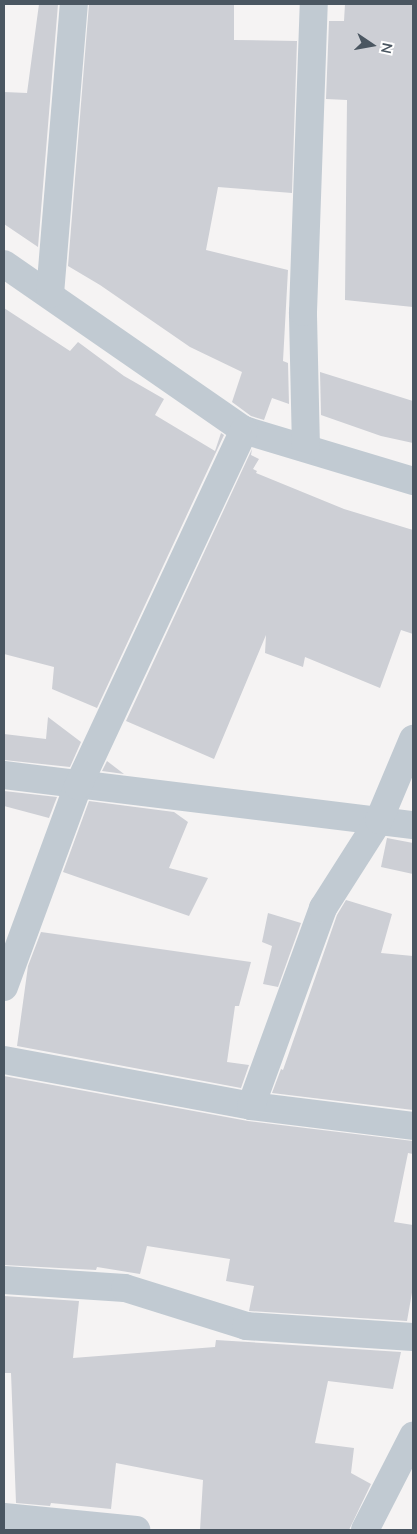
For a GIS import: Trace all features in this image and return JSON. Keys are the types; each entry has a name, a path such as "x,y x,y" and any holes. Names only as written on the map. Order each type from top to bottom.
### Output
{"street":[{"path":"50,294 74,4"},
{"path":"306,448 303,312 314,4"},
{"path":"4,264 244,430 413,481"},
{"path":"4,986 78,786 244,430"},
{"path":"251,1106 323,908 379,820 413,739"},
{"path":"4,775 78,786 413,824"},
{"path":"4,1060 251,1106 413,1126"},
{"path":"4,1280 124,1288 246,1326 413,1338"},
{"path":"365,1530 413,1436"},
{"path":"4,1518 136,1530"}],"building":[{"path":"39,4 58,4 38,247 4,224 4,92 27,93"},
{"path":"89,4 234,4 234,40 297,41 292,193 218,187 206,250 288,270 283,361 288,363 289,404 272,398 264,420 251,416 232,402 242,372 190,347 100,285 68,266"},
{"path":"345,4 413,4 413,307 345,300 347,100 326,99 329,21 344,21"},
{"path":"4,308 70,351 78,342 124,376 164,399 155,415 215,451 221,433 224,435 97,708 52,689 54,667 4,654"},
{"path":"320,372 413,401 413,443 381,436 321,415"},
{"path":"252,449 251,455 259,459 253,469 257,471 256,473 344,509 413,530 413,634 401,630 380,688 305,657 303,667 265,653 266,635 214,759 126,721"},
{"path":"48,717 81,742 70,767 4,760 4,734 46,739"},
{"path":"107,761 124,774 102,771"},
{"path":"4,791 57,797 49,818 4,806"},
{"path":"89,801 174,812 188,822 169,868 208,878 189,916 63,872"},
{"path":"387,838 413,843 413,874 381,867"},
{"path":"346,900 392,914 381,953 413,956 413,1110 272,1093 281,1069 283,1070 337,915"},
{"path":"268,913 301,923 278,987 263,984 272,946 262,942"},
{"path":"41,932 251,962 239,1006 235,1006 227,1062 249,1065 241,1088 17,1046 28,966"},
{"path":"4,1076 248,1121 413,1141 413,1154 408,1153 394,1222 413,1225 413,1287 407,1321 249,1311 254,1286 226,1281 230,1259 147,1246 140,1274 97,1267 96,1270 4,1265"},
{"path":"4,1296 79,1301 73,1358 215,1347 216,1340 401,1352 393,1389 328,1381 315,1443 354,1448 351,1473 371,1484 349,1530 200,1530 203,1480 116,1463 111,1509 51,1503 50,1506 16,1503 11,1373 4,1373"}]}
